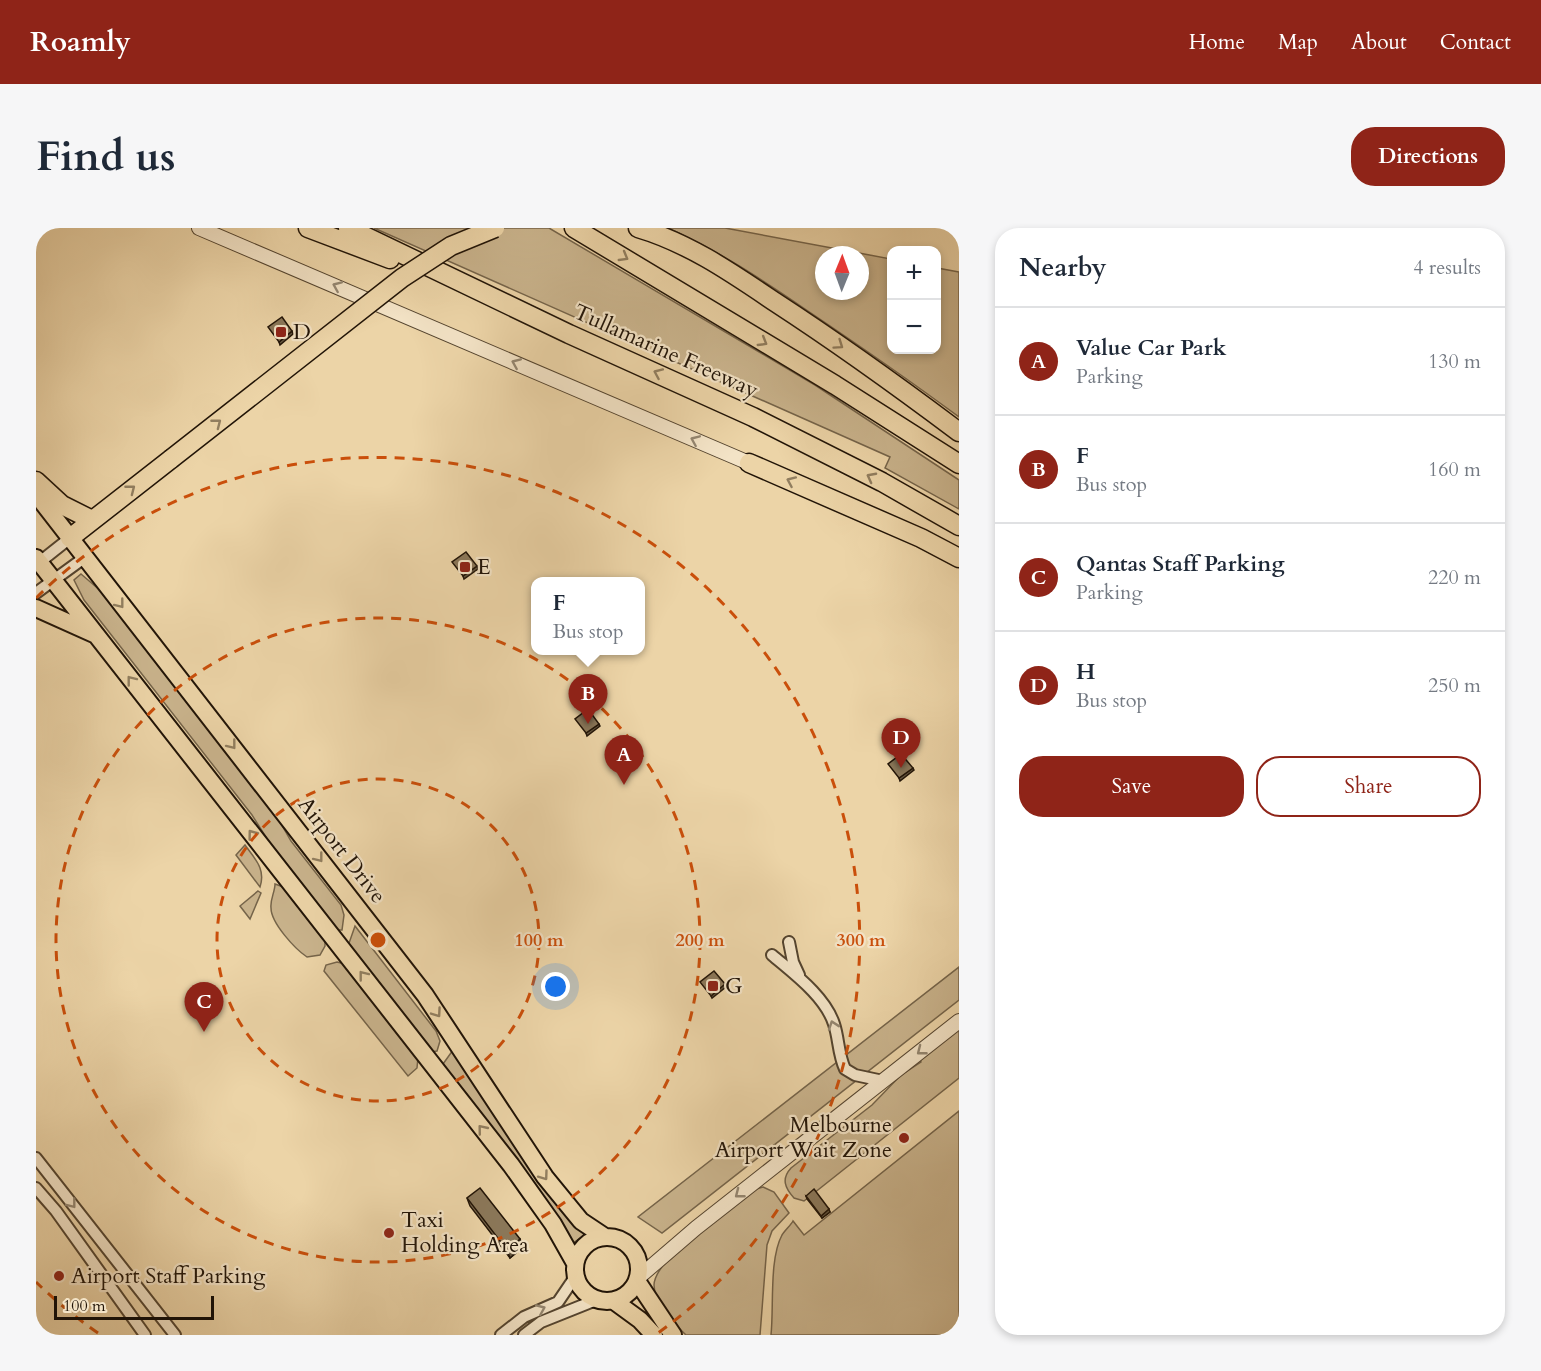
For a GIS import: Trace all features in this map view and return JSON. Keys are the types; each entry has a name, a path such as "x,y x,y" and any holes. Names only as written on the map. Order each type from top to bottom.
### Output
{"highway":[{"path":"308,228 479,291"},
{"name":"Tullamarine Freeway","path":"348,228 753,417 882,482 959,526"},
{"path":"70,538 402,278 451,246 495,228"},
{"name":"Tullamarine Freeway","path":"574,228 835,385 959,464"},
{"path":"638,228 675,242 721,266 838,344 959,432"},
{"path":"749,463 921,538 959,558"},
{"path":"36,481 62,505 92,520"}],"main road":[{"name":"Airport Drive","path":"36,494 425,995 545,1177 581,1221 605,1237"},
{"path":"37,562 511,1165 553,1224 587,1295 596,1300 614,1301 626,1296 638,1279"},
{"path":"36,609 97,636"},
{"path":"575,1270 585,1245 605,1237 614,1238 630,1246 638,1262 638,1279 674,1335"},
{"path":"614,1301 640,1320 654,1335"}],"street":[{"path":"199,228 749,463"},
{"path":"37,562 70,538"},
{"path":"36,593 84,558"},
{"path":"789,942 793,962 805,985"},
{"path":"772,955 805,985 834,1022 845,1069 855,1075 883,1081"},
{"path":"638,1279 696,1228 959,1021"},
{"path":"36,1158 175,1335"},
{"path":"36,1188 56,1211 145,1335"},
{"path":"501,1335 524,1317 558,1302 575,1270"},
{"path":"524,1335 547,1319 596,1300"}],"shaded area":[{"path":"374,228 549,228 815,385 959,480 959,509 885,468 890,457"},
{"path":"668,228 725,228 821,246 815,246 815,300 869,300 869,255 887,258 887,354 941,354 941,269 959,272 959,417 883,362 721,255"},
{"path":"81,574 102,592 276,815 291,841 341,905 344,915 342,930 335,930 283,864 252,815 84,600 74,580"},
{"path":"245,845 261,869 260,887 236,855"},
{"path":"275,884 286,888 325,939 325,946 320,955 307,957 290,942 279,928 271,908"},
{"path":"258,891 261,893 250,919 240,906"},
{"path":"355,926 436,1031 440,1041 437,1051 430,1052 348,946"},
{"path":"337,962 345,964 418,1057 417,1068 408,1076 324,971 326,965"},
{"path":"959,967 959,1000 662,1233 638,1217"},
{"path":"959,1028 959,1078 804,1201 794,1198 785,1183 791,1168 872,1105 901,1075 921,1062 920,1059"},
{"path":"453,1050 586,1235 573,1243 444,1069 443,1064"},
{"path":"959,1111 959,1335 771,1335 775,1257 782,1235 793,1221 804,1235"},
{"path":"763,1187 774,1192 789,1213 772,1231 767,1245 760,1335 686,1335 671,1319 657,1298 654,1285 658,1273 667,1260 697,1233 756,1189"}],"building":[{"path":"282,317 292,331 279,342 268,327"},
{"path":"466,552 477,566 463,576 452,562"},
{"path":"588,709 599,724 586,733 575,719"},
{"path":"901,754 913,768 899,778 888,764"},
{"path":"714,971 725,984 711,996 700,982"},
{"path":"480,1188 520,1239 507,1250 467,1198"},
{"path":"814,1189 829,1209 821,1216 806,1196"}],"place":[{"name":"D","path":"281,332"},
{"name":"E","path":"465,567"},
{"name":"F","path":"588,724"},
{"name":"H","path":"901,768"},
{"name":"Value Car Park","path":"624,785"},
{"name":"G","path":"713,986"},
{"name":"Qantas Staff Parking","path":"204,1032"},
{"name":"Melbourne Airport Wait Zone","path":"904,1138"},
{"name":"Taxi Holding Area","path":"389,1233"},
{"name":"Airport Staff Parking","path":"59,1276"}]}
